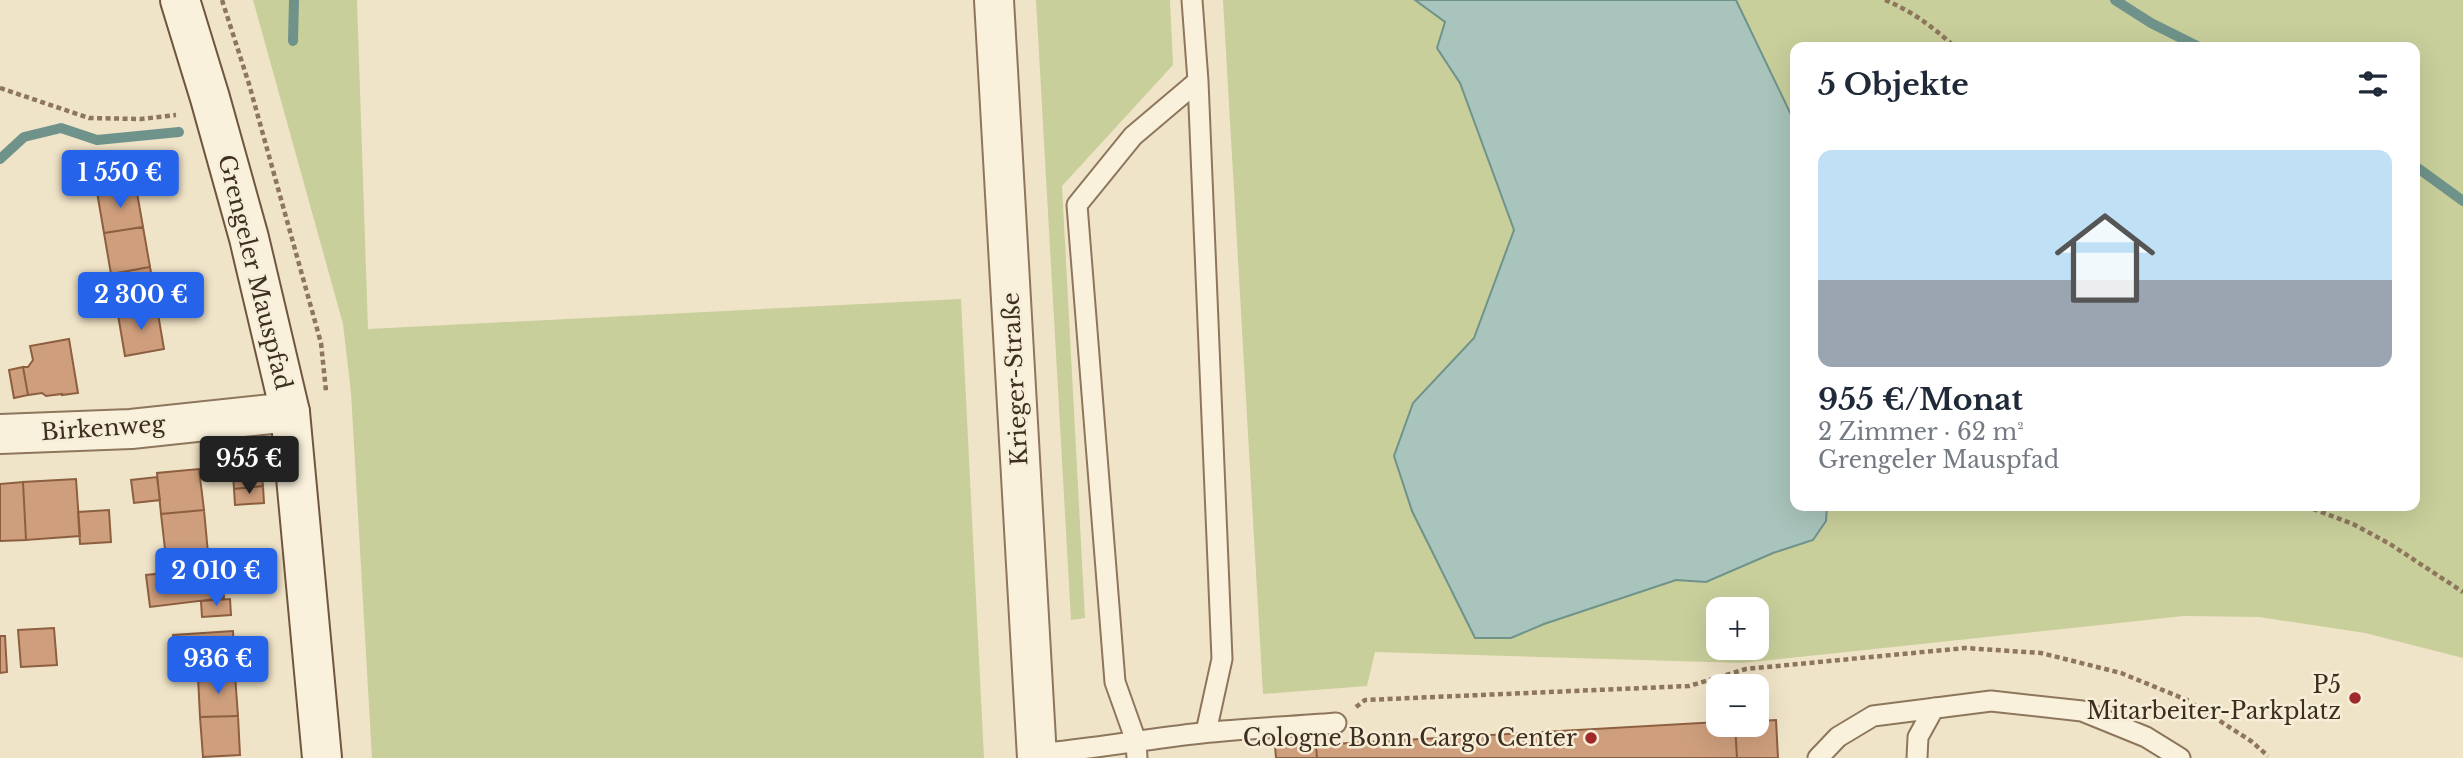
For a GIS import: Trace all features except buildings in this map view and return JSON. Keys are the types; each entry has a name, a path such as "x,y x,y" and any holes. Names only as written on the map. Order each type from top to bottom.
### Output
{"street":[{"name":"Grengeler Mauspfad","path":"180,0 249,237 290,412 323,758"},
{"name":"Krieger-Straße","path":"994,0 1037,756"},
{"name":"Birkenweg","path":"0,435 131,429 290,412"}],"lane":[{"path":"1192,0 1198,81 1222,659 1206,733"},
{"path":"1136,749 1115,682 1077,205 1133,136 1198,81"},
{"path":"1818,758 1838,737 1873,716 1992,701 2082,711 2146,737 2172,755"},
{"path":"1917,758 1918,737 1934,709"},
{"path":"1037,756 1090,750 1136,749 1206,733 1336,723"}],"path":[{"path":"1885,0 1898,5 1935,29 1949,42"},
{"path":"0,88 89,118 141,119 177,115"},
{"path":"2318,511 2353,524 2390,544 2463,593"},
{"path":"1336,723 1365,700 1689,686 1746,669 1965,648 2041,653 2121,673 2187,700 2251,741 2268,756"}],"green space":[{"path":"253,0 357,0 368,329 961,299 984,758 372,758 351,393 343,324"},
{"path":"1036,0 1170,0 1173,65 1062,186 1085,618 1071,620"},
{"path":"1223,0 1415,0 1446,22 1437,48 1460,82 1514,230 1474,338 1413,403 1394,456 1412,511 1450,590 1511,638 1544,624 1676,580 1706,582 1773,553 1813,540 1826,521 1827,511 2420,511 2420,42 1790,42 1790,113 1736,0 2463,0 2463,658 2365,633 2259,617 2184,616 1742,663 1375,652 1367,686 1263,694"}],"water":[{"path":"1415,0 1736,0 1790,113 1790,511 1827,511 1826,521 1813,540 1773,553 1706,582 1676,580 1544,624 1511,638 1475,638 1412,511 1394,456 1413,403 1474,338 1514,230 1460,83 1437,48 1445,22"}],"waterway":[{"path":"293,41 294,0"},
{"path":"2115,0 2151,23 2189,42"},
{"path":"0,159 24,137 61,128 97,140 179,132"},
{"path":"2420,170 2463,201"}],"place":[{"name":"P5 Mitarbeiter-Parkplatz","path":"2355,698"},
{"name":"Cologne Bonn Cargo Center","path":"1591,738"}]}
